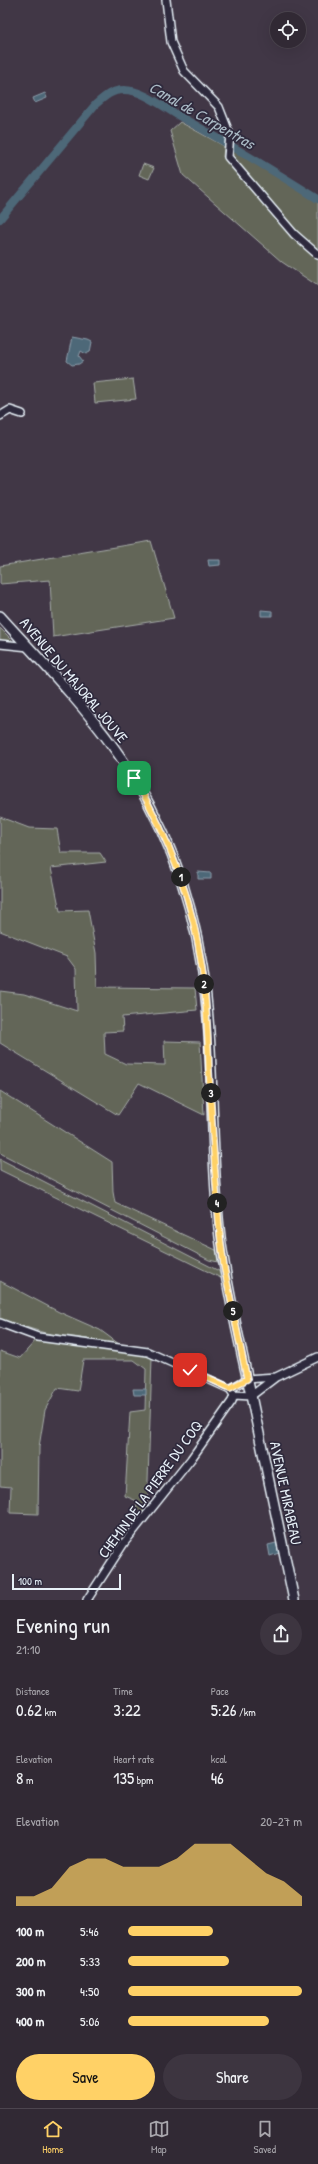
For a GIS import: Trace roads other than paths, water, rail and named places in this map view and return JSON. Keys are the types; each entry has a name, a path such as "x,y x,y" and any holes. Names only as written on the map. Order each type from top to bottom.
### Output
{"main road":[{"name":"AVENUE DU MAJORAL JOUVE","path":"0,616 29,647 100,730 128,769 164,835 182,881 192,916 202,969 220,1235 225,1273 250,1394"},
{"name":"AVENUE MIRABEAU","path":"250,1394 294,1600"}],"street":[{"path":"166,0 171,42 184,71 219,107 230,135 231,142 227,150 228,157 289,228 318,255"},
{"path":"0,416 10,410 22,414"},
{"path":"0,644 29,647"},
{"path":"0,1323 38,1337 148,1352 232,1392 250,1394 276,1377 318,1357"},
{"path":"232,1392 247,1379 276,1377"},
{"name":"CHEMIN DE LA PIERRE DU COQ","path":"86,1600 124,1543 191,1459 232,1401 232,1392"}],"water":[{"path":"45,93 47,98 35,103 33,98"},
{"path":"72,337 92,342 90,352 86,354 81,351 79,356 83,361 79,364 72,365 67,361"},
{"path":"208,560 220,560 220,565 209,566"},
{"path":"261,610 272,611 272,616 261,616"},
{"path":"198,872 211,873 211,879 198,879"},
{"path":"133,1389 146,1389 146,1395 134,1395"},
{"path":"276,1543 279,1553 270,1556 268,1545"}],"waterway":[{"name":"Canal de Carpentras","path":"0,219 95,105 111,93 119,90 131,91 146,96 249,156 318,199"}]}
